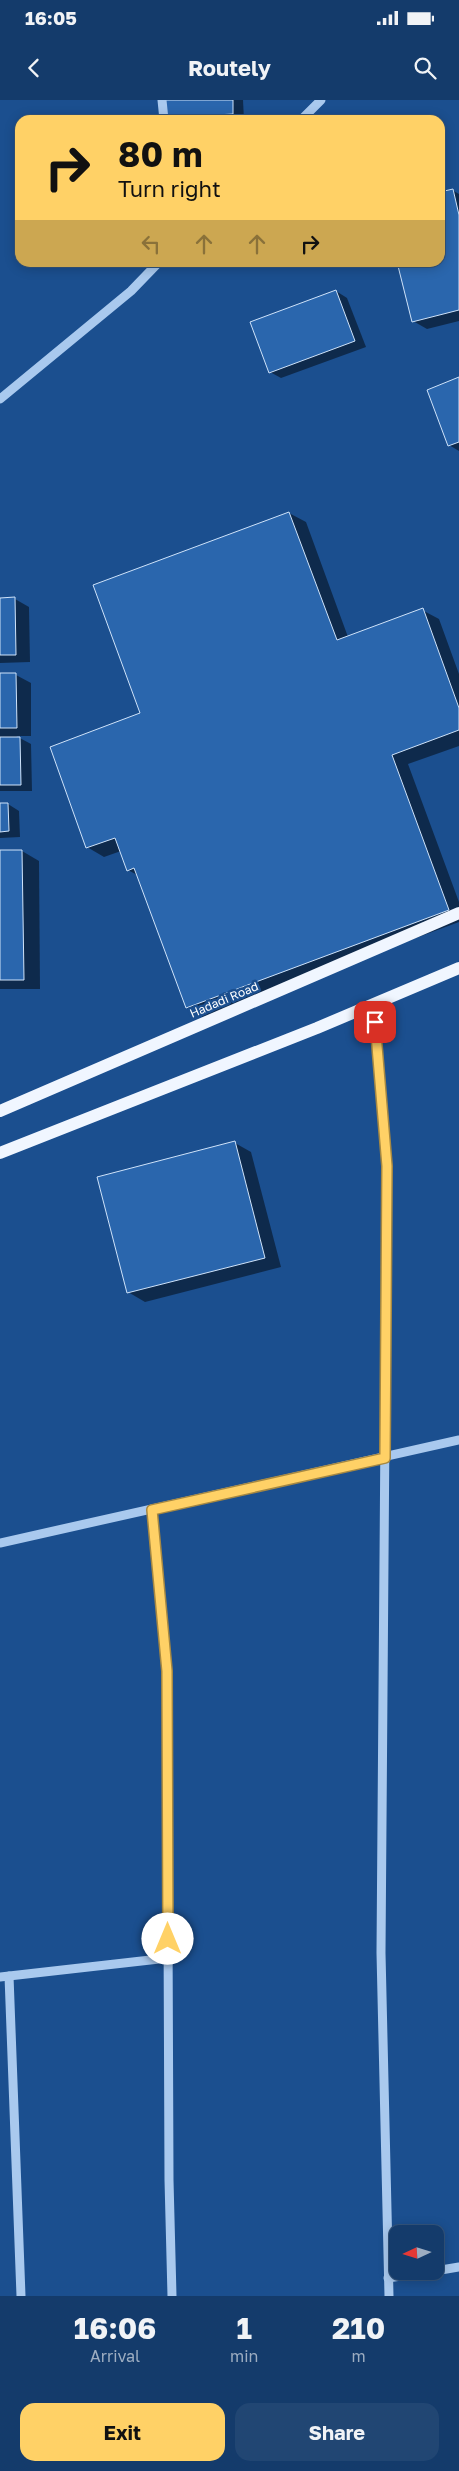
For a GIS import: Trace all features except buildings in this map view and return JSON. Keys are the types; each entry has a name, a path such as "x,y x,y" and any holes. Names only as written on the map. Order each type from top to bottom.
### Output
{"main road":[{"name":"Hadadi Road","path":"0,1112 459,913"},
{"path":"0,1153 459,968"}],"street":[{"path":"162,100 164,115"},
{"path":"306,115 321,100"},
{"path":"0,399 131,291 154,267"},
{"path":"373,1004 387,1166 382,1953 389,2296"},
{"path":"0,1544 459,1440"},
{"path":"152,1510 167,1671 169,2180 172,2296"},
{"path":"22,2296 5,1976 168,1958"},
{"path":"444,2269 459,2267"}],"route":[{"path":"168,1939 167,1671 152,1510 385,1458 387,1166 375,1022"}]}
